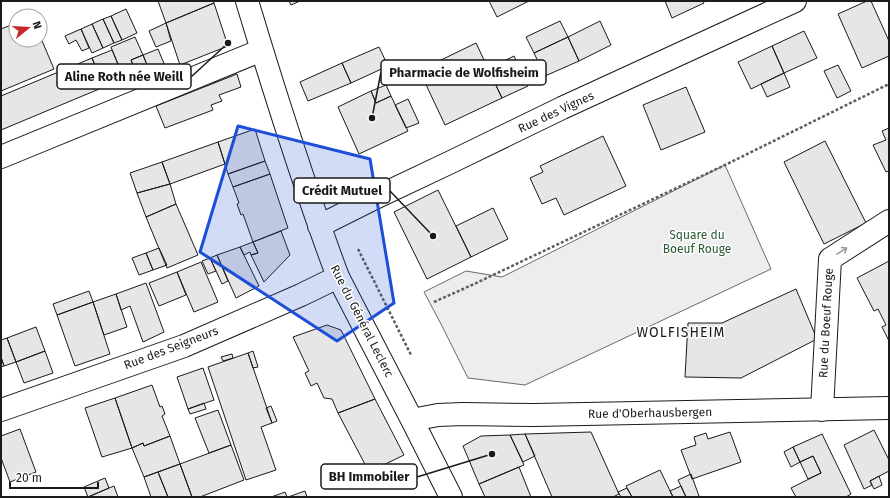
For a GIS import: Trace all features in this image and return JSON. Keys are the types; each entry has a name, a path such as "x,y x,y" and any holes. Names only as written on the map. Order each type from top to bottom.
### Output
{"main road":[{"name":"Rue du Général Leclerc","path":"247,1 309,198 338,277 451,497"},
{"name":"Rue des Vignes","path":"319,226 569,105 794,1"},
{"path":"1,157 262,50"},
{"name":"Rue du Boeuf Rouge","path":"822,410 830,259 889,221"},
{"name":"Rue des Seigneurs","path":"1,410 184,346 301,295 338,277"},
{"name":"Rue d'Oberhausbergen","path":"412,420 463,414 541,415 889,408"}],"path":[{"path":"434,302 725,165 889,84"},
{"path":"340,215 411,356"}],"highlighted area":[{"path":"238,126 370,159 394,303 337,341 200,252"}],"shaded area":[{"name":"Square du Boeuf Rouge","path":"725,165 771,269 525,385 468,378 424,292 466,271 502,277"}],"building":[{"path":"158,1 213,1 214,3 166,23"},
{"path":"289,1 300,1 291,5"},
{"path":"489,1 529,1 497,17"},
{"path":"665,1 703,1 704,3 672,18"},
{"path":"867,1 871,1 889,41 889,56 862,68 838,14"},
{"path":"214,3 228,46 180,65 166,23"},
{"path":"126,9 137,33 122,40 111,16"},
{"path":"111,16 122,40 114,43 103,19"},
{"path":"103,19 114,43 103,48 92,24"},
{"path":"560,21 568,37 534,53 526,37"},
{"path":"600,21 611,45 579,61 568,37"},
{"path":"166,23 171,41 156,47 149,31"},
{"path":"92,24 103,48 92,53 81,29"},
{"path":"8,26 8,48 45,48 54,69 1,91 1,29"},
{"path":"81,29 89,48 82,51 76,40 69,44 65,36"},
{"path":"804,31 817,58 784,73 772,46"},
{"path":"135,37 143,55 131,60 138,77 125,82 111,47"},
{"path":"568,37 579,61 545,76 534,53"},
{"path":"476,43 502,98 445,125 421,74 439,67 437,62"},
{"path":"772,46 784,73 751,89 738,62"},
{"path":"379,47 388,66 351,83 342,63"},
{"path":"158,49 165,66 150,72 143,55"},
{"path":"112,50 124,78 104,87 92,58"},
{"path":"143,55 150,72 138,77 131,60"},
{"path":"514,56 528,86 502,98 488,69"},
{"path":"92,58 104,87 1,130 1,96"},
{"path":"342,63 351,83 308,101 300,82"},
{"path":"838,65 851,91 837,98 824,71"},
{"path":"784,73 790,87 767,97 761,84"},
{"path":"237,74 241,87 219,95 222,101 211,105 213,110 165,128 156,106"},
{"path":"386,85 391,96 376,103 371,91"},
{"path":"686,87 705,132 661,150 643,105"},
{"path":"371,91 376,103 391,96 408,131 359,154 338,107"},
{"path":"408,99 419,123 406,128 395,105"},
{"path":"889,128 889,171 886,172 873,145 886,140 882,131"},
{"path":"255,129 265,161 228,174 218,142"},
{"path":"603,136 626,186 564,215 556,198 542,204 530,178 543,172 540,166"},
{"path":"825,141 866,223 824,244 784,162"},
{"path":"218,142 225,164 170,184 162,162"},
{"path":"265,161 270,174 233,187 228,174"},
{"path":"162,162 170,184 137,193 130,173"},
{"path":"270,174 288,228 253,242 243,214 241,215 237,204 239,203 233,187"},
{"path":"170,184 176,204 146,217 137,193"},
{"path":"438,190 471,257 427,279 394,212"},
{"path":"176,204 198,255 167,268 146,217"},
{"path":"493,208 508,239 471,257 456,226"},
{"path":"281,231 290,255 264,282 251,255 258,253 253,242"},
{"path":"253,242 258,253 251,255 250,252 244,255 240,247"},
{"path":"240,247 259,286 236,298 217,255"},
{"path":"159,248 167,265 153,270 146,253"},
{"path":"146,253 153,270 139,275 132,258"},
{"path":"217,255 228,281 222,284 210,258"},
{"path":"210,258 216,271 208,274 202,261"},
{"path":"889,261 889,341 882,327 886,325 878,309 874,311 857,278"},
{"path":"201,262 218,302 194,312 177,272"},
{"path":"177,272 186,295 159,306 149,283"},
{"path":"146,283 164,332 143,342 130,306 121,310 116,294"},
{"path":"796,289 817,339 741,378 685,377 688,323 722,323"},
{"path":"89,291 93,302 57,315 53,304"},
{"path":"116,294 127,327 104,335 93,302"},
{"path":"93,302 110,354 75,366 57,315"},
{"path":"327,325 341,330 375,399 338,413 332,399 324,398 317,383 311,386 305,373 309,371 293,337"},
{"path":"36,327 45,351 16,362 7,338"},
{"path":"7,338 16,362 4,366 1,357 1,340"},
{"path":"45,351 53,373 24,383 16,362"},
{"path":"253,351 258,367 253,368 248,353"},
{"path":"248,353 272,423 261,427 276,470 246,480 208,367"},
{"path":"232,354 233,358 223,361 221,357"},
{"path":"1,357 4,366 1,367"},
{"path":"203,368 214,400 188,409 177,377"},
{"path":"152,385 160,407 162,406 165,414 162,416 170,436 144,446 143,443 132,448 115,398"},
{"path":"115,398 132,448 102,457 85,408"},
{"path":"375,399 404,455 369,472 338,413"},
{"path":"204,403 206,409 190,414 188,409"},
{"path":"271,406 277,421 272,423 266,408"},
{"path":"218,410 231,445 209,453 195,418"},
{"path":"20,429 36,472 10,482 1,458 1,436"},
{"path":"874,430 889,460 889,471 870,481 872,485 864,489 844,445"},
{"path":"591,432 619,494 613,497 552,497 525,434"},
{"path":"730,432 741,462 692,479 681,450 696,445 694,437 706,433 708,439"},
{"path":"525,434 535,456 523,462 510,435"},
{"path":"822,434 851,494 846,497 796,497 791,488 821,473 813,456 800,462 793,447"},
{"path":"510,435 524,465 479,484 463,446 481,436"},
{"path":"170,436 180,464 144,477 132,448 143,443 144,446"},
{"path":"231,445 244,480 200,497 192,497 180,464"},
{"path":"793,447 800,462 791,467 784,452"},
{"path":"813,456 821,473 808,479 800,462"},
{"path":"180,464 192,497 168,497 158,472"},
{"path":"519,467 531,497 485,497 479,484"},
{"path":"660,470 673,497 632,497 626,486"},
{"path":"158,472 168,497 151,497 144,477"},
{"path":"691,474 699,496 697,497 686,497 678,480"},
{"path":"879,476 882,485 874,489 870,481"},
{"path":"105,478 109,488 88,497 84,487"},
{"path":"114,486 118,497 88,497 109,488"},
{"path":"681,486 686,497 673,497 670,491"},
{"path":"627,488 632,497 621,497 618,492"},
{"path":"305,491 307,497 288,497"},
{"path":"285,492 287,497 271,497 277,495"}],"place":[{"name":"Aline Roth née Weill","path":"228,43"},
{"name":"Pharmacie de Wolfisheim","path":"372,118"},
{"name":"Crédit Mutuel","path":"433,236"},
{"name":"BH Immobiler","path":"492,454"}],"district":[{"name":"WOLFISHEIM","path":"681,332"}]}
